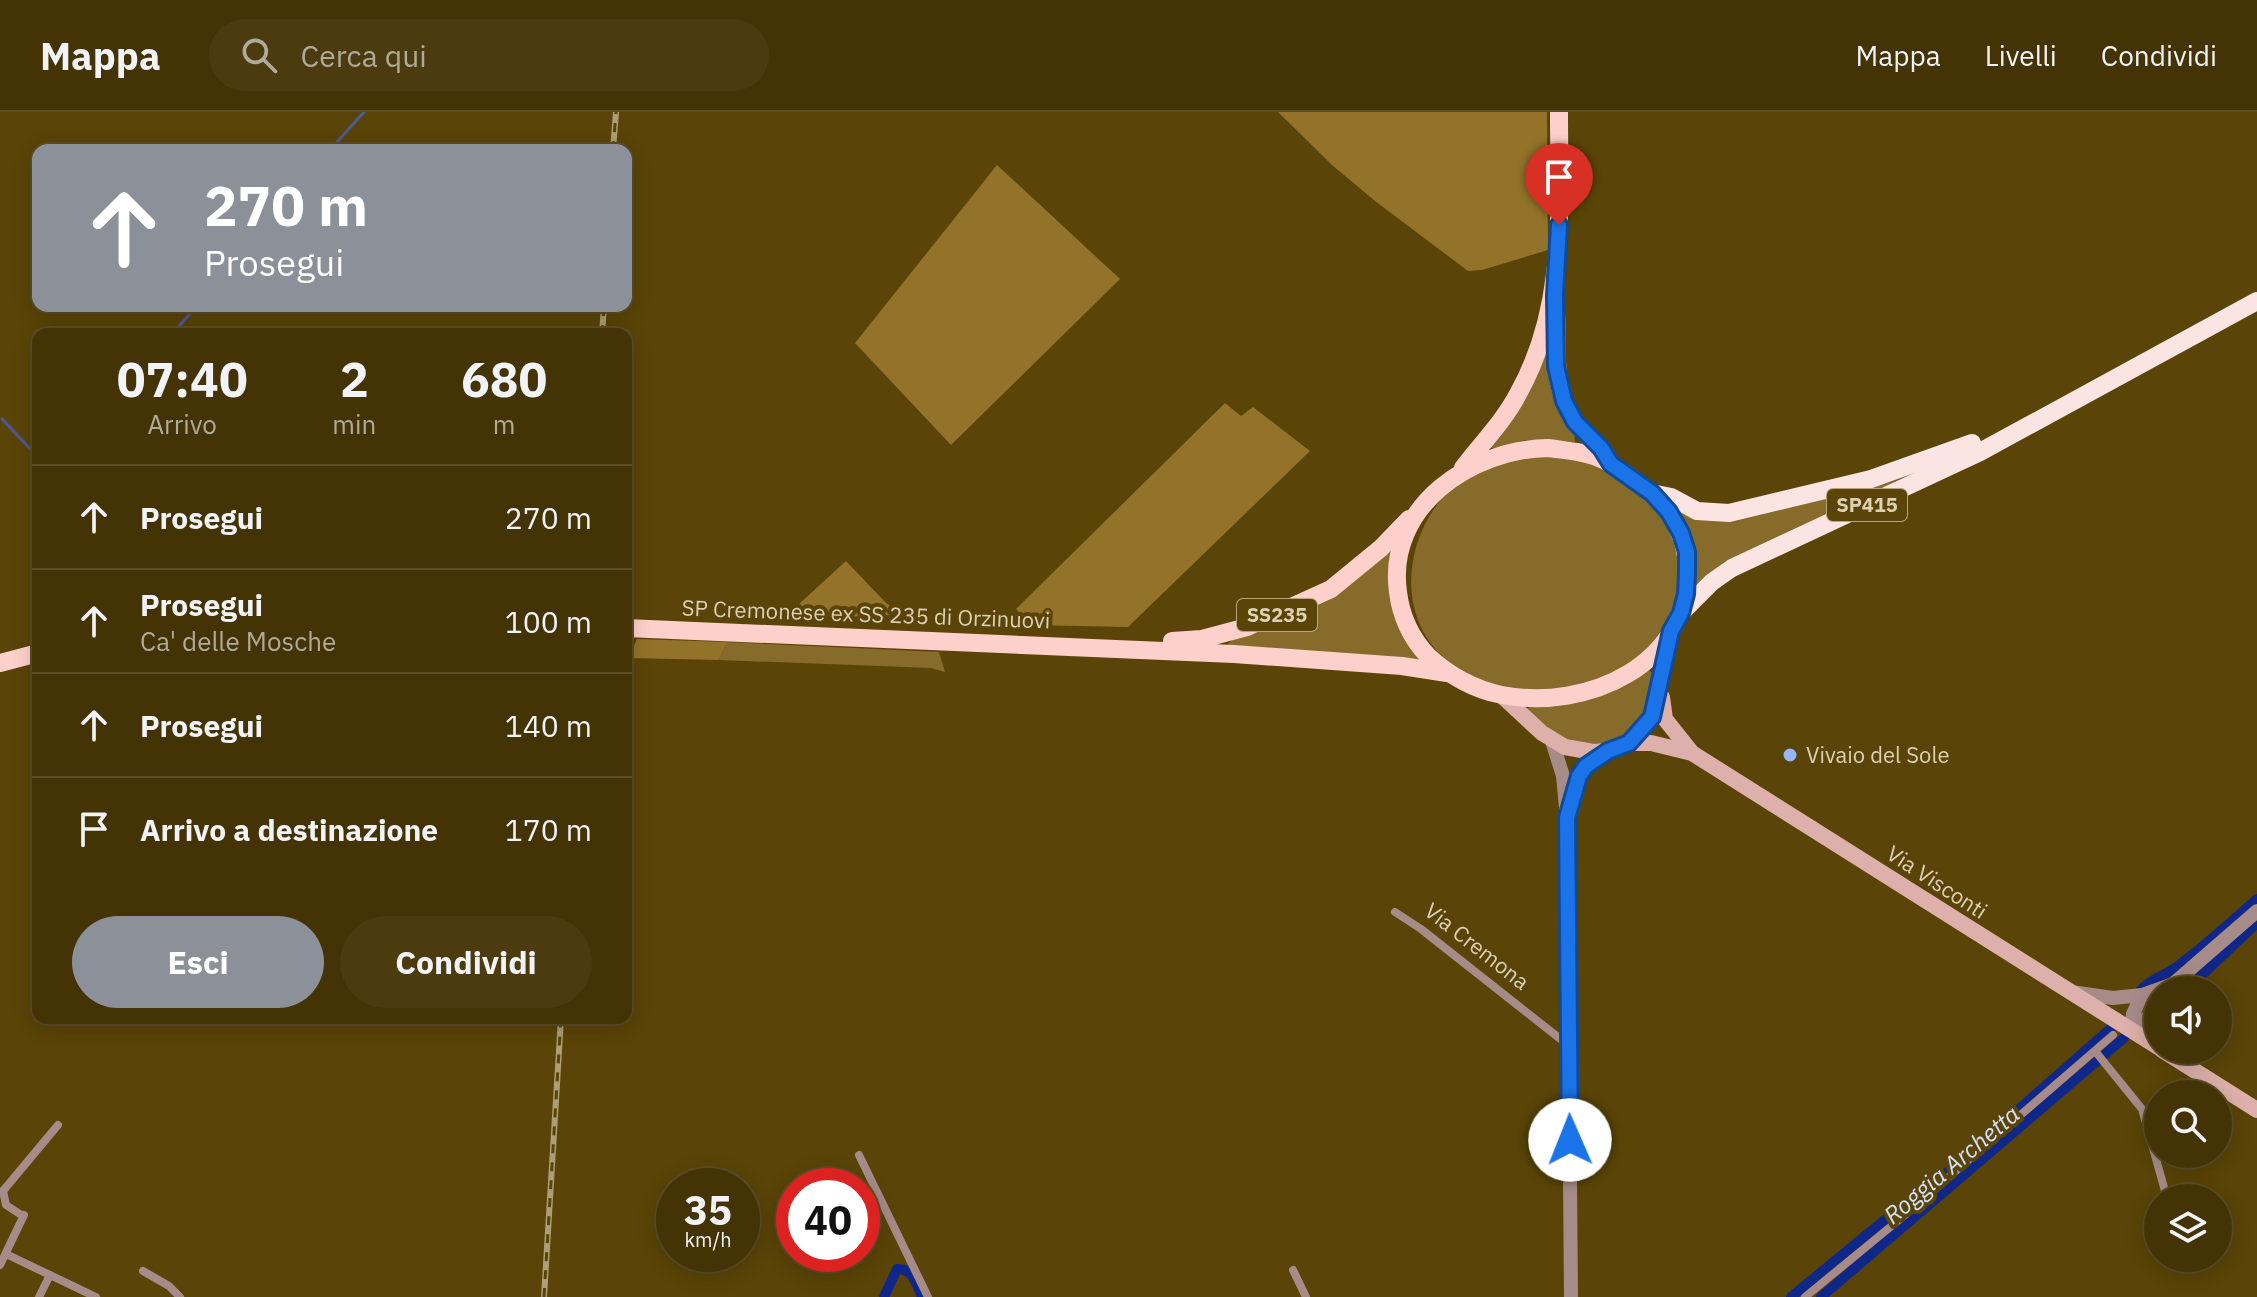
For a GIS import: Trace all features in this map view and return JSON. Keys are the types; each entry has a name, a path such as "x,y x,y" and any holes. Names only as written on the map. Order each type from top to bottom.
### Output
{"highway":[{"path":"2060,408 2257,301"},
{"name":"SP415","path":"1652,493 1671,497 1697,511 1729,513 1871,479 1938,457 2060,408"},
{"name":"SP415","path":"1681,613 1712,582 1732,568 1980,452 2060,408"}],"main road":[{"name":"SP415","path":"1559,112 1556,366 1564,401 1575,422 1601,448 1611,464"},
{"name":"SP415","path":"1458,473 1500,454 1548,448 1591,455 1611,464 1652,493 1669,512 1681,533 1687,552 1686,594 1681,613 1671,631 1646,661 1611,683 1582,694 1550,698 1501,695 1450,674 1413,638 1400,608 1396,583 1400,550 1408,526 1436,491 1458,473 1517,398 1532,368 1555,295"},
{"name":"SS235","path":"1105,648 1202,639 1274,616 1331,589 1381,548 1400,526 1418,512"},
{"name":"SP Cremonese ex SS 235 di Orzinuovi","path":"632,628 1105,648"},
{"path":"1629,743 1652,717 1671,631"},
{"name":"SS235","path":"1105,648 1402,666 1450,674"},
{"path":"0,663 32,655"},
{"path":"1662,678 1661,708 1665,719 1692,753"},
{"path":"1501,695 1552,741 1576,750 1608,751 1629,743 1651,743 1692,753"},
{"name":"Via Visconti","path":"1692,753 2144,1039"},
{"name":"Via Visconti","path":"2184,1064 2257,1110"}],"street":[{"path":"1552,741 1563,776 1567,818 1571,1297"},
{"path":"1567,818 1579,776 1594,759 1608,751"},
{"path":"2184,976 2257,911"},
{"name":"Via Cremona","path":"1395,912 1569,1045"},
{"path":"2069,992 2113,998 2142,995"},
{"path":"2131,1030 2133,1014 2142,995"},
{"path":"2131,1030 2144,1020"},
{"path":"1805,1297 2113,1035"},
{"path":"2095,1051 2142,1109 2163,1184"},
{"path":"2190,1064 2194,1070"},
{"path":"0,1265 24,1215 6,1205 3,1191 58,1125"},
{"path":"859,1155 928,1297"},
{"path":"6,1254 96,1297"},
{"path":"1293,1270 1306,1297"},
{"path":"143,1271 169,1286 180,1297"},
{"path":"39,1297 50,1275"}],"shaded area":[{"path":"1278,112 1547,112 1548,250 1482,270 1468,271 1375,201 1332,165"},
{"path":"997,165 1120,279 951,445 855,343"},
{"path":"1546,351 1549,351 1575,442 1525,440 1493,449 1490,447"},
{"path":"1225,403 1241,416 1253,407 1310,451 1128,627 1031,625 1016,609"},
{"path":"1528,454 1606,464 1622,473 1650,496 1682,554 1679,598 1673,617 1634,661 1604,679 1581,687 1527,690 1508,688 1473,677 1443,657 1427,637 1416,615 1412,566 1428,519 1442,498 1467,476"},
{"path":"1900,479 1699,585 1695,583 1695,555 1679,510 1700,519 1731,520"},
{"path":"1389,550 1391,597 1420,660 1226,646 1232,640 1285,621 1320,602"},
{"path":"846,561 886,603 901,613 873,617 787,615"},
{"path":"637,639 727,642 719,660 632,658"},
{"path":"727,642 939,652 945,672 931,668 719,660"},
{"path":"1648,669 1652,673 1653,697 1646,717 1637,728 1613,742 1571,742 1549,731 1526,709 1592,698"}],"waterway":[{"path":"335,144 364,112"},
{"path":"177,328 192,312"},
{"path":"2,419 32,451"},
{"name":"Roggia Archetta","path":"2141,990 2188,958 2257,899"},
{"path":"2201,976 2257,923"},
{"name":"Roggia Archetta","path":"1791,1297 1945,1174 2110,1029"},
{"path":"1821,1297 2124,1038"},
{"name":"Roggia Archetta","path":"884,1297 897,1269 910,1274 922,1297"}],"railway":[{"path":"613,144 616,112"},
{"path":"602,328 604,312"},
{"path":"544,1297 561,1024"}],"place":[{"name":"Vivaio del Sole","path":"1790,755"}],"route":[{"path":"1559,225 1555,295 1556,366 1564,401 1575,422 1601,448 1611,464 1652,493 1669,512 1687,552 1686,594 1681,613 1671,631 1652,717 1629,743 1608,751 1586,766 1579,776 1567,818 1570,1140"}]}
